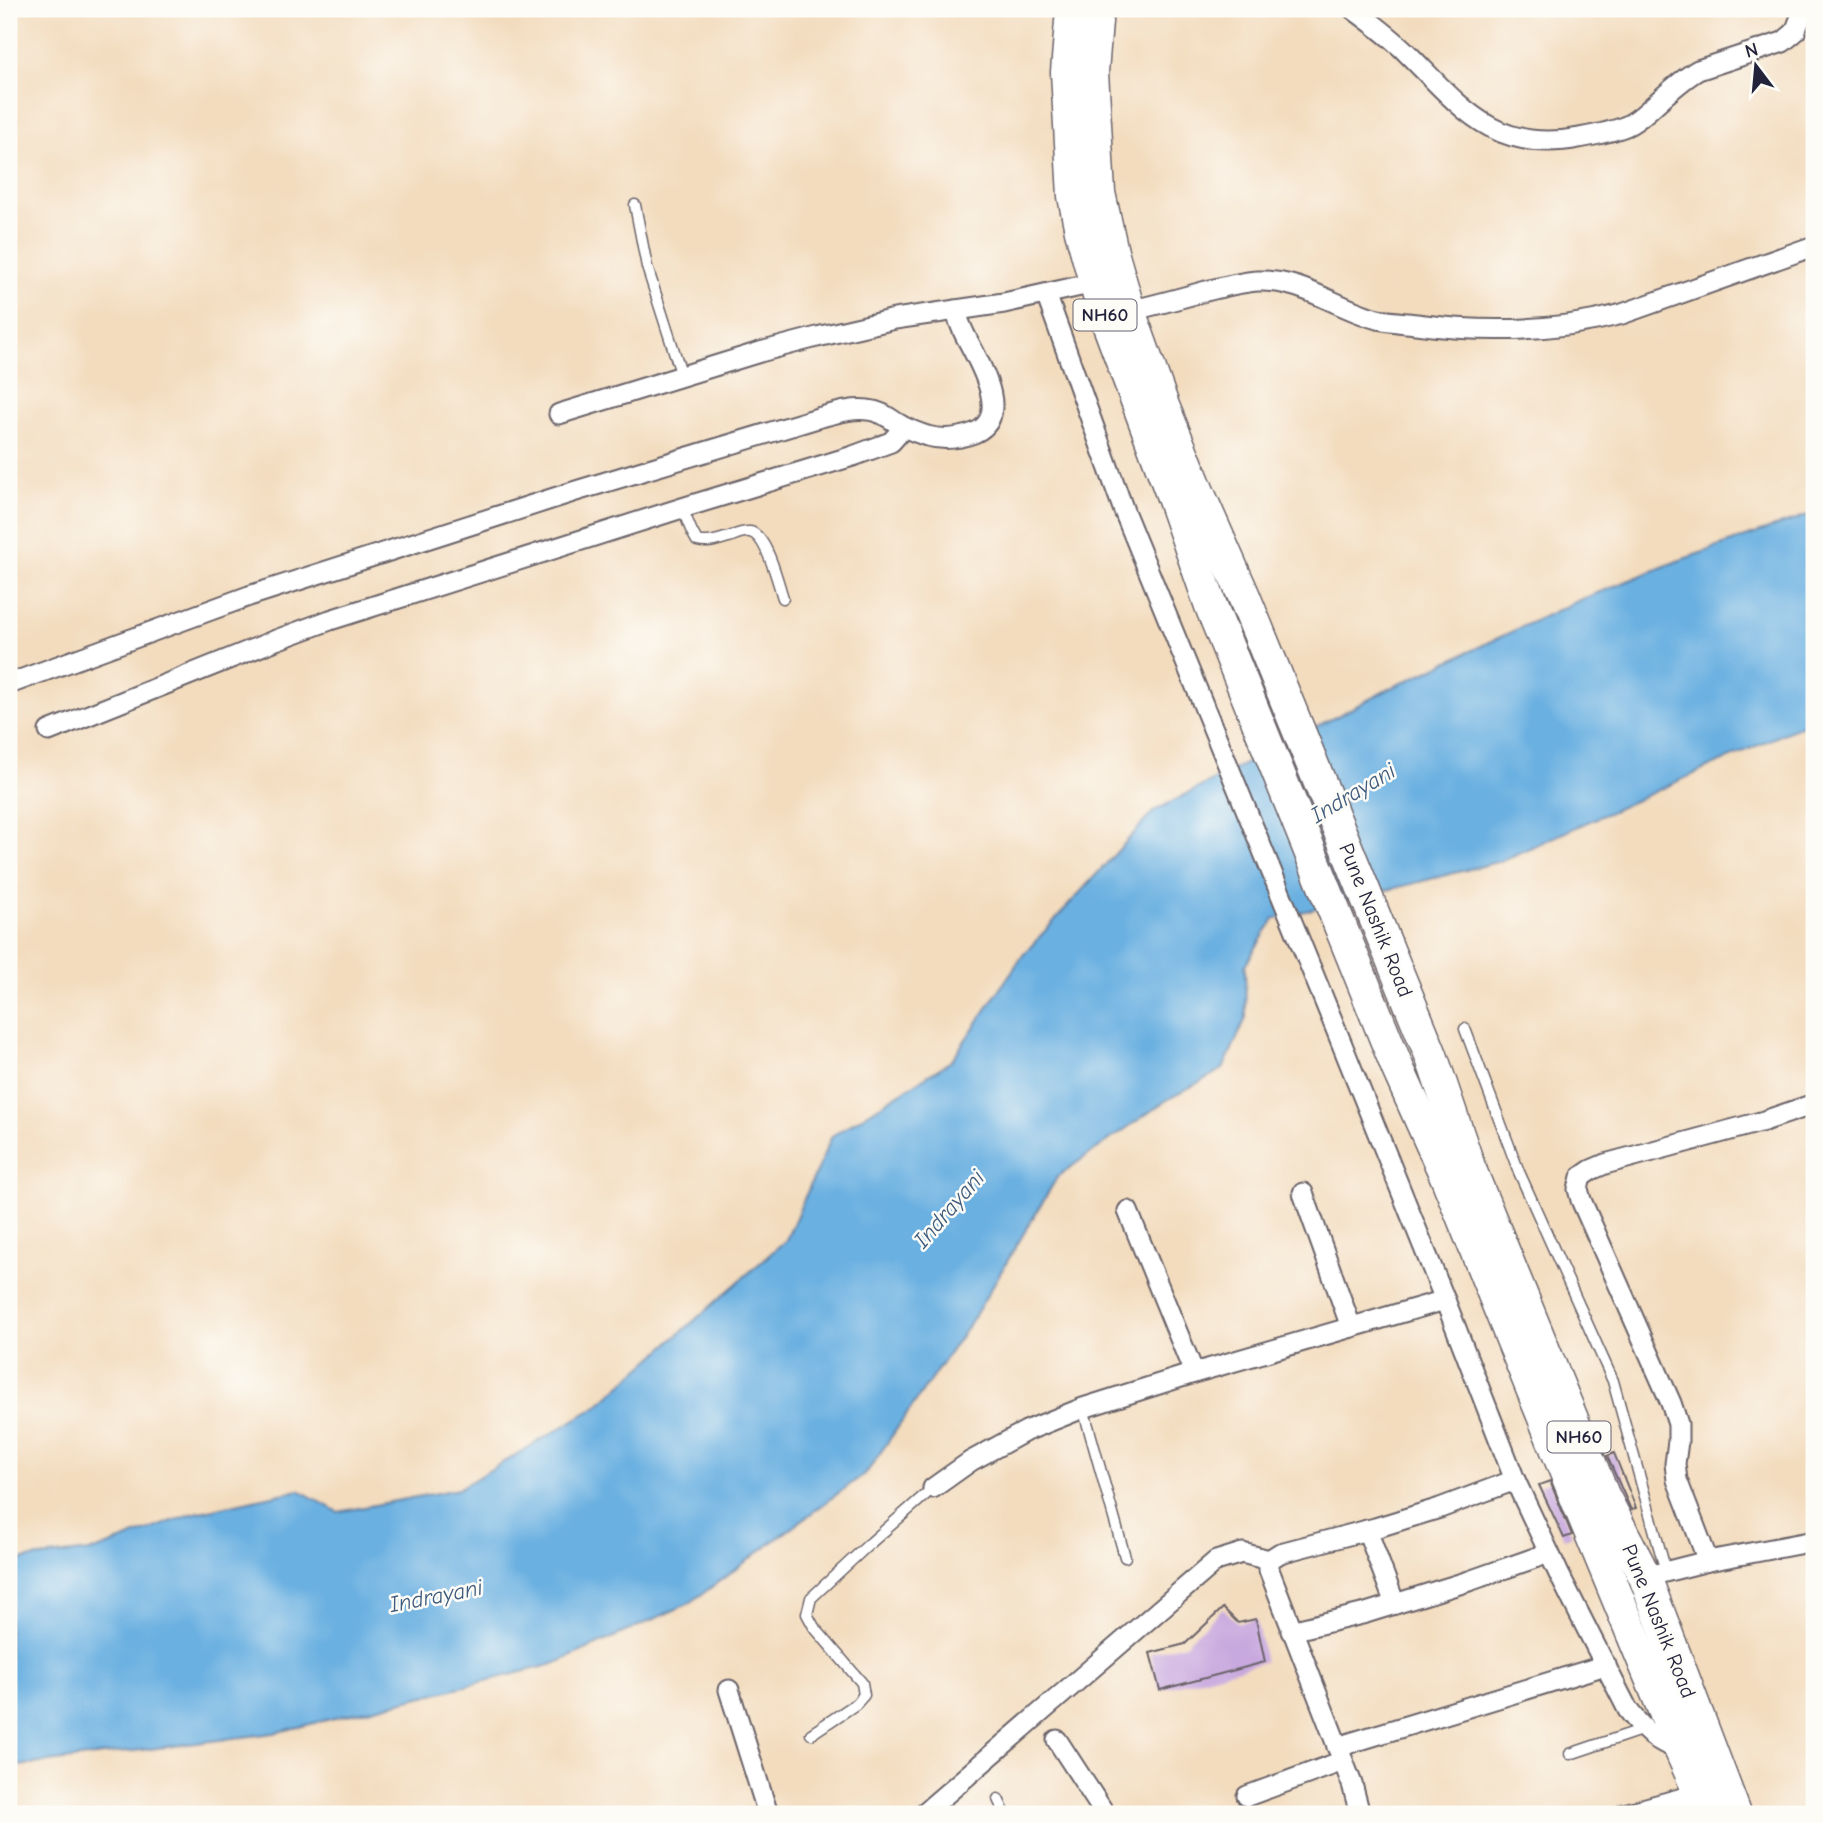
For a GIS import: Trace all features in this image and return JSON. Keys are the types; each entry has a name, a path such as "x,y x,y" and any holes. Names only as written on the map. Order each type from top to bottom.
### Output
{"highway":[{"name":"Pune Nashik Road","path":"1072,9 1067,72 1070,156 1074,196 1094,283 1211,606 1398,1069 1446,1176 1705,1804"},
{"name":"Pune Nashik Road","path":"1097,9 1092,72 1098,193 1129,311 1163,406 1243,594 1431,1055 1469,1167 1597,1483 1656,1574 1735,1814"},
{"path":"1614,1588 1656,1574"}],"street":[{"path":"1353,9 1384,31 1458,106 1476,119 1519,138 1546,142 1594,135 1627,126 1698,70 1783,42 1795,32 1804,9"},
{"path":"1129,311 1231,285 1259,281 1300,287 1376,319 1468,329 1556,328 1622,314 1814,246"},
{"path":"559,414 817,337 895,319 1004,303 1094,283"},
{"path":"1046,294 1124,511 1446,1300 1515,1480 1628,1710 1659,1742 1681,1751"},
{"path":"9,684 275,587 550,499 821,417 869,410 882,413 900,425 930,437 963,438 980,431 990,418 992,403 988,380 955,310"},
{"path":"49,731 330,620 853,456 891,442 899,433 900,425"},
{"path":"1708,1561 1677,1480 1675,1464 1678,1424 1578,1189 1581,1177 1605,1164 1764,1121 1814,1104"},
{"path":"1303,1193 1351,1327"},
{"path":"1128,1210 1194,1373"},
{"path":"933,1488 971,1461 1026,1431 1083,1408 1446,1300"},
{"path":"922,1814 1216,1561 1242,1553 1269,1560 1280,1553 1440,1508 1515,1480"},
{"path":"1367,1530 1395,1604"},
{"path":"1656,1574 1814,1541"},
{"path":"1291,1631 1395,1604 1549,1553"},
{"path":"1269,1560 1269,1570 1352,1784 1360,1814"},
{"path":"1247,1796 1340,1754 1606,1665"},
{"path":"729,1690 768,1814"},
{"path":"1057,1740 1105,1814"},
{"path":"1624,1814 1705,1804"}],"lane":[{"path":"635,205 647,267 682,376"},
{"path":"682,508 697,541 706,543 743,533 760,537 783,598"},
{"path":"1465,1028 1519,1172 1613,1381 1656,1574"},
{"path":"1083,1408 1125,1557"},
{"path":"811,1734 856,1704 864,1695 862,1683 814,1627 807,1614 811,1598 933,1488"},
{"path":"1570,1754 1644,1729"},
{"path":"998,1799 1005,1814"}],"water":[{"name":"Indrayani","path":"1814,513 1814,720 1501,861 1274,919 1245,965 1246,1018 1223,1069 1167,1100 1058,1176 974,1317 867,1472 690,1603 554,1664 274,1733 9,1767 9,1561 97,1550 191,1514 299,1490 338,1512 458,1489 596,1407 786,1240 832,1136 951,1061 1023,955 1154,811 1389,689 1575,602 1675,562"}],"building":[{"path":"1614,1453 1636,1508 1631,1510 1607,1456"},
{"path":"1550,1481 1572,1535 1564,1538 1539,1485"},
{"path":"1223,1608 1238,1623 1256,1619 1265,1662 1160,1690 1150,1653 1185,1644"}]}
